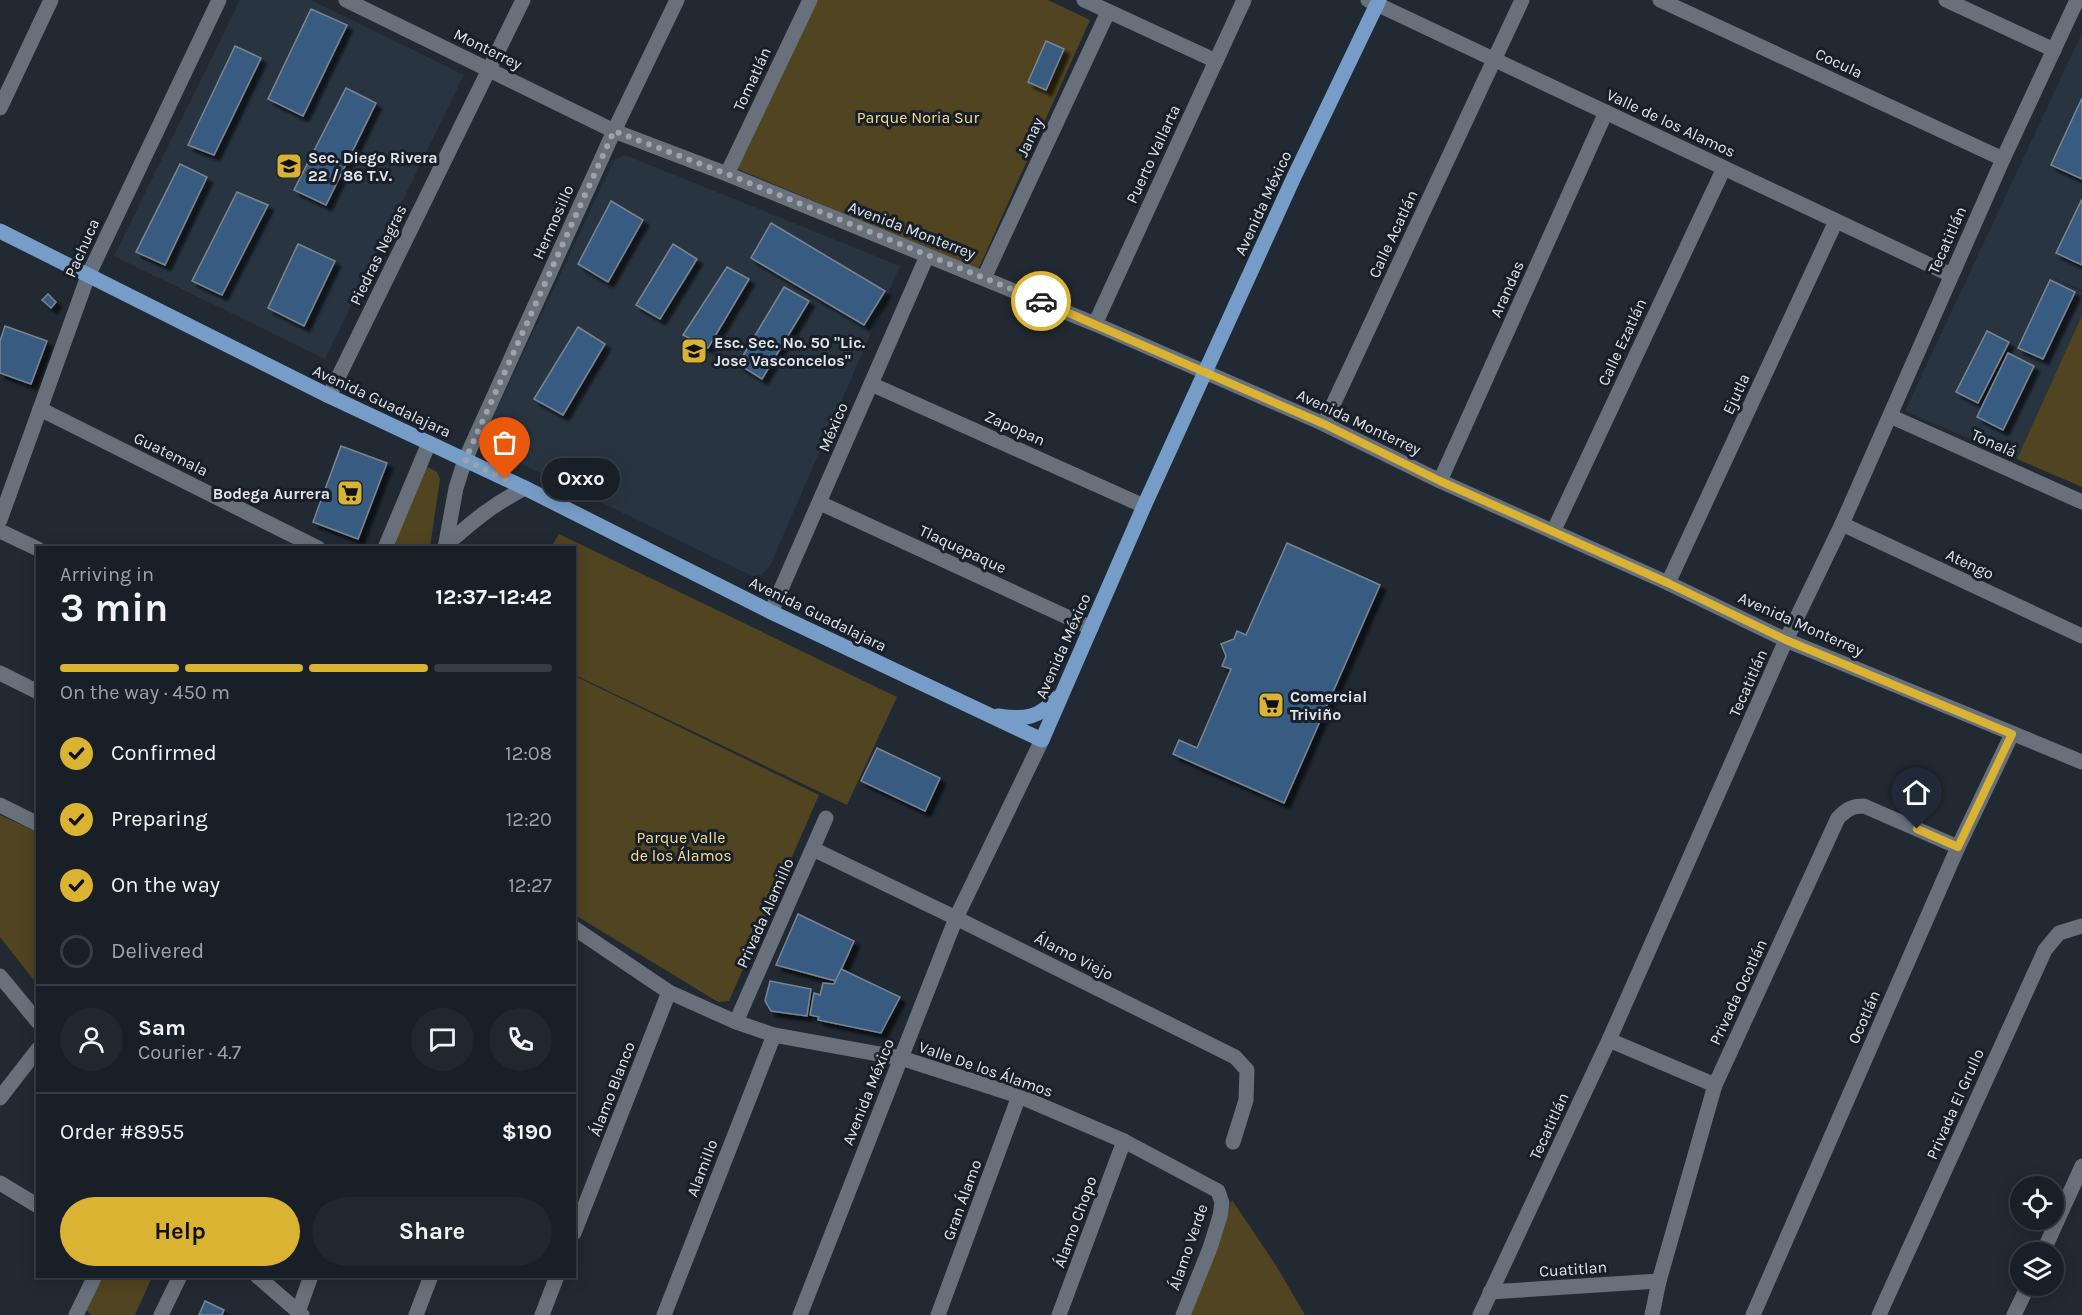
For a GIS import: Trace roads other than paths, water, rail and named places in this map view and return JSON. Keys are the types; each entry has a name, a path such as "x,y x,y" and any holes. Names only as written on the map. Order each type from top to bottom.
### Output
{"main road":[{"name":"Avenida México","path":"1042,740 1144,506 1374,1"},
{"name":"Avenida Guadalajara","path":"0,231 329,396 525,488 771,612 1042,740"},
{"path":"985,713 1032,717 1041,713 1063,691"}],"street":[{"path":"0,108 51,0"},
{"name":"Pachuca","path":"0,520 88,276 219,0"},
{"name":"Piedras Negras","path":"329,396 523,0"},
{"name":"Hermosillo","path":"445,546 456,488 465,460 614,131 677,0"},
{"name":"Tomatlán","path":"727,174 810,0"},
{"path":"1084,0 1216,61"},
{"name":"Puerto Vallarta","path":"1095,324 1244,0"},
{"name":"Calle Acatlán","path":"1324,424 1522,0"},
{"name":"Cocula","path":"1660,0 2003,159"},
{"path":"1946,0 2054,50"},
{"name":"Tecatitlán","path":"1480,1315 1610,1040 1786,640 1842,524 2003,159 2077,0"},
{"name":"Valle de los Alamos","path":"1374,1 1951,276"},
{"name":"Monterrey","path":"356,2 614,131"},
{"name":"Janay","path":"984,278 1108,12"},
{"name":"Arandas","path":"1440,481 1606,112"},
{"name":"Avenida Monterrey","path":"614,131 727,174 1095,324 1324,424 1440,481 1668,583 1786,640 2082,762"},
{"name":"Calle Ezatlán","path":"1553,532 1724,168"},
{"name":"Ejutla","path":"1668,583 1836,221"},
{"name":"México","path":"771,612 927,256"},
{"name":"Zapopan","path":"871,384 1144,506"},
{"name":"Guatemala","path":"40,409 314,546"},
{"name":"Tonalá","path":"1890,416 2082,502"},
{"path":"387,546 429,443"},
{"path":"445,546 478,516 499,501 525,488"},
{"name":"Tlaquepaque","path":"820,503 1091,628"},
{"name":"Atengo","path":"1842,524 2082,636"},
{"path":"0,531 36,548"},
{"path":"0,673 36,691"},
{"name":"Ocotlán","path":"1753,1315 1958,847 2012,734"},
{"name":"Avenida México","path":"800,1315 957,918 1042,740"},
{"path":"0,805 36,823"},
{"name":"Privada Ocotlán","path":"1652,1315 1659,1281 1714,1085 1838,818 1854,806 1864,806 1958,847"},
{"name":"Privada Alamillo","path":"736,1022 826,818"},
{"name":"Álamo Viejo","path":"813,849 1235,1057 1247,1070 1246,1100 1233,1142"},
{"name":"Privada El Grullo","path":"1879,1315 2044,950 2059,933 2082,926"},
{"name":"Valle De los Álamos","path":"576,929 669,992 736,1022 774,1035 901,1058 1018,1096 1124,1141 1218,1191"},
{"path":"0,976 36,1020"},
{"name":"Álamo Blanco","path":"576,1228 669,992"},
{"name":"Alamillo","path":"664,1315 774,1035"},
{"path":"1610,1040 1714,1085"},
{"path":"0,1098 36,1052"},
{"name":"Gran Álamo","path":"938,1315 1018,1096"},
{"name":"Álamo Chopo","path":"1059,1315 1124,1141"},
{"path":"2048,1242 2082,1166"},
{"path":"0,1183 36,1205"},
{"name":"Álamo Verde","path":"1183,1315 1210,1248 1220,1216 1222,1203 1218,1191"},
{"path":"76,1315 94,1278"},
{"path":"161,1315 179,1278"},
{"path":"259,1278 300,1313 310,1278"},
{"path":"416,1315 430,1278"},
{"path":"542,1315 556,1278"},
{"name":"Cuatitlan","path":"1490,1292 1659,1281"},
{"path":"2014,1315 2023,1296"}],"place":[{"name":"Sec. Diego Rivera 22 / 86 T.V.","path":"289,166"},
{"name":"Esc. Sec. No. 50 \"Lic. Jose Vasconcelos\"","path":"694,351"},
{"name":"Oxxo","path":"505,479"},
{"name":"Bodega Aurrera","path":"350,493"},
{"name":"Comercial Triviño","path":"1271,705"}],"park label":[{"name":"Parque Noria Sur","path":"918,117"},
{"name":"Parque Valle de los Álamos","path":"681,846"}]}
